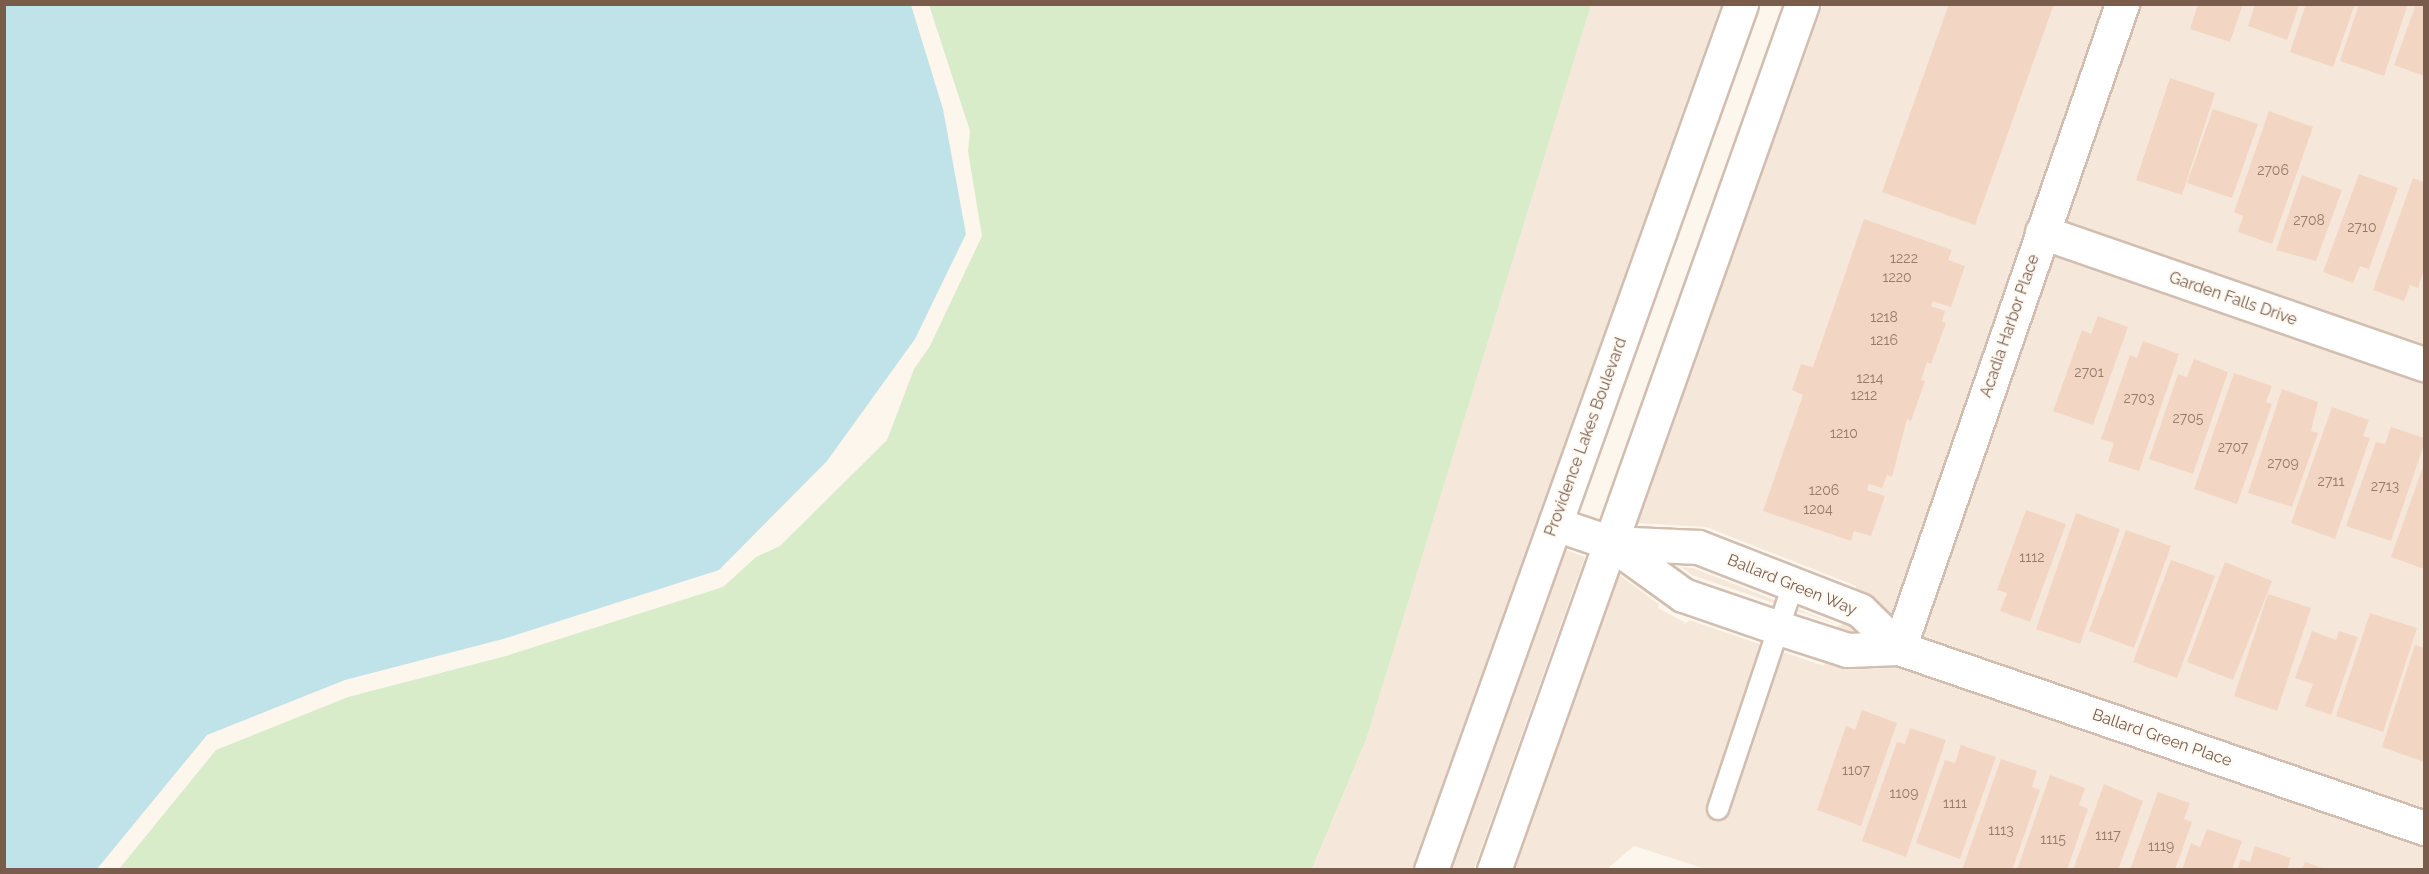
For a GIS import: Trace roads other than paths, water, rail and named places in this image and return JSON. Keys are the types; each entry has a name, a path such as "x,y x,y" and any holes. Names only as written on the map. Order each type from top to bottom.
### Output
{"street":[{"name":"Providence Lakes Boulevard","path":"1431,870 1741,4"},
{"path":"1494,870 1802,4"},
{"name":"Acadia Harbor Place","path":"1899,648 2122,4"},
{"name":"Garden Falls Drive","path":"2042,232 2424,364"},
{"name":"Ballard Green Way","path":"1555,524 1611,543 1698,547 1860,610 1899,648"},
{"name":"Ballard Green Way","path":"1611,543 1683,595 1847,650 1899,648"},
{"name":"Ballard Green Place","path":"1899,648 2424,828"}],"lane":[{"path":"1718,809 1793,585"}],"water":[{"path":"5,4 911,5 943,109 966,234 915,339 827,461 719,570 503,639 345,680 207,735 97,869 5,869"}]}
